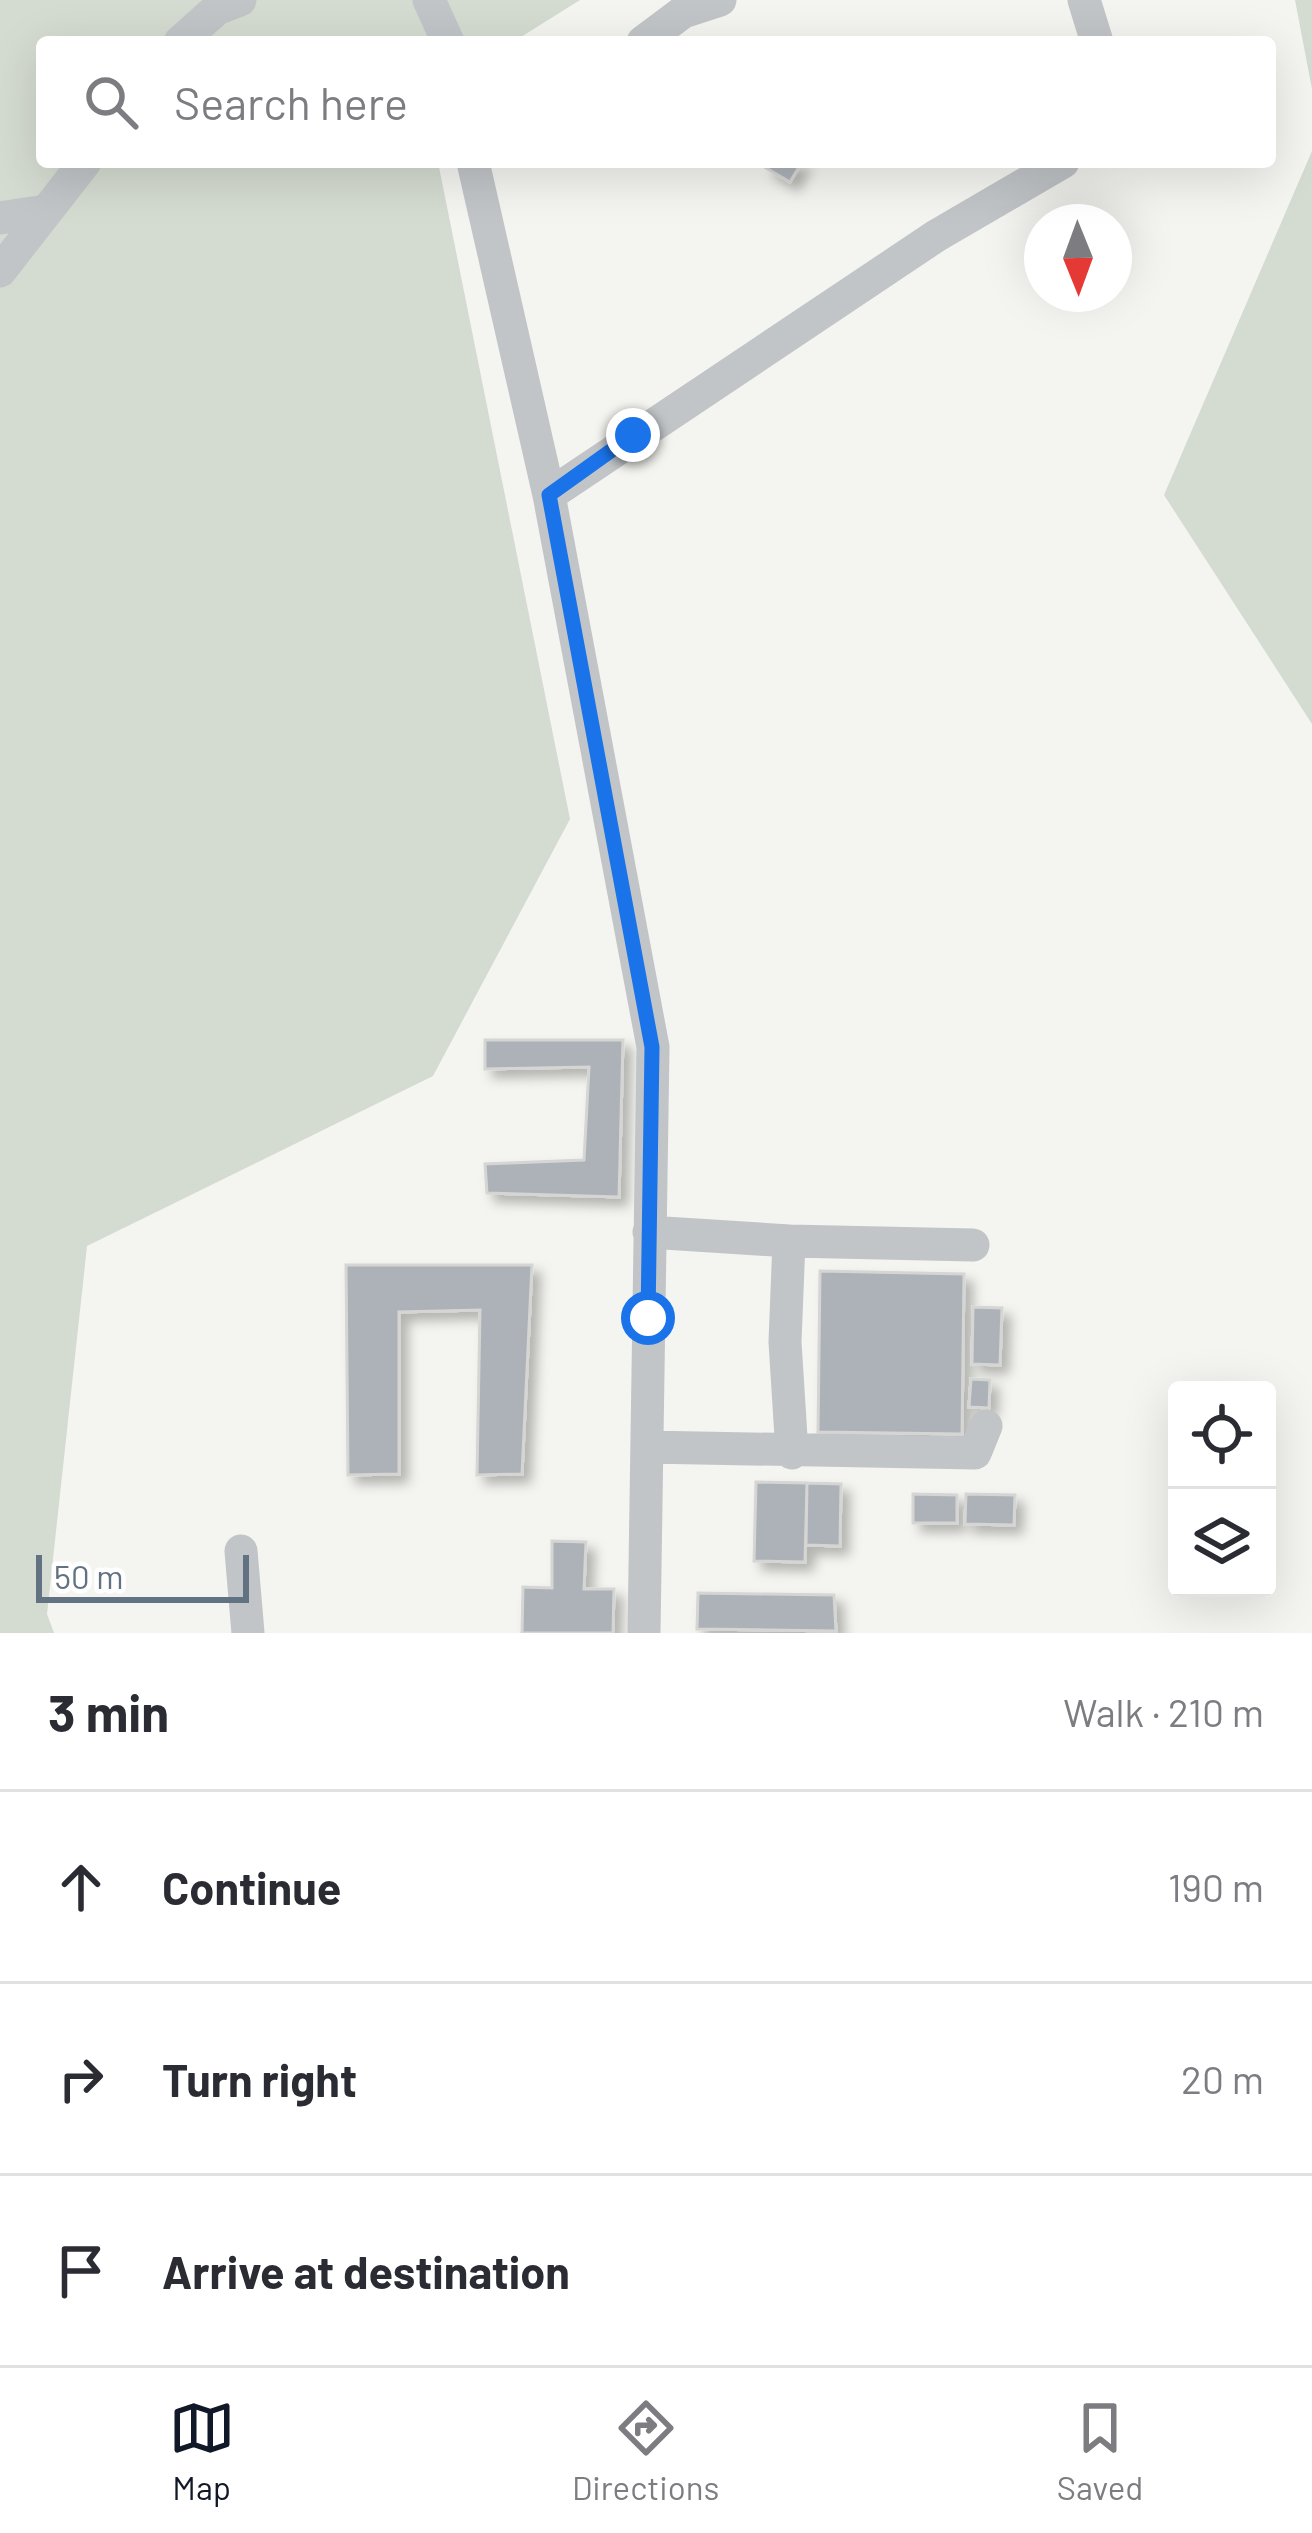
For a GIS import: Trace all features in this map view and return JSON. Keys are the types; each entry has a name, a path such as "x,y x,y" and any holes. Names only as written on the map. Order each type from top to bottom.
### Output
{"lane":[{"path":"188,36 217,9 240,0"},
{"path":"430,0 445,36"},
{"path":"651,36 683,12 720,0"},
{"path":"1084,0 1095,36"},
{"path":"0,271 80,168"},
{"path":"477,168 549,495 652,1047 644,1633"},
{"path":"549,495 936,236 1053,168"},
{"path":"0,218 46,211"},
{"path":"649,1232 973,1245"},
{"path":"789,1241 785,1342 792,1453"},
{"path":"647,1447 975,1454 986,1426"},
{"path":"241,1551 248,1633"}],"shaded area":[{"path":"0,0 580,0 523,36 36,36 36,168 439,168 570,819 433,1076 87,1246 47,1614 54,1633 0,1633"},
{"path":"1295,0 1312,0 1312,89"},
{"path":"1312,151 1312,724 1164,495"}],"building":[{"path":"766,168 798,168 790,182"},
{"path":"485,1040 623,1040 619,1197 487,1193 485,1164 584,1160 589,1067 485,1069"},
{"path":"346,1265 532,1265 522,1474 477,1475 480,1310 399,1312 399,1474 348,1475"},
{"path":"820,1271 964,1274 962,1434 818,1432"},
{"path":"973,1307 1002,1308 1000,1365 972,1364"},
{"path":"971,1379 990,1380 989,1408 969,1407"},
{"path":"756,1482 807,1483 805,1562 754,1561"},
{"path":"807,1483 841,1484 840,1546 806,1545"},
{"path":"913,1494 957,1495 957,1523 913,1523"},
{"path":"966,1494 1015,1495 1014,1525 965,1524"},
{"path":"552,1541 586,1542 584,1589 614,1589 613,1633 522,1633 523,1587 552,1588"},
{"path":"698,1593 834,1595 836,1631 697,1629"}],"route":[{"path":"633,435 549,495 631,910 652,1047 648,1318"}]}
